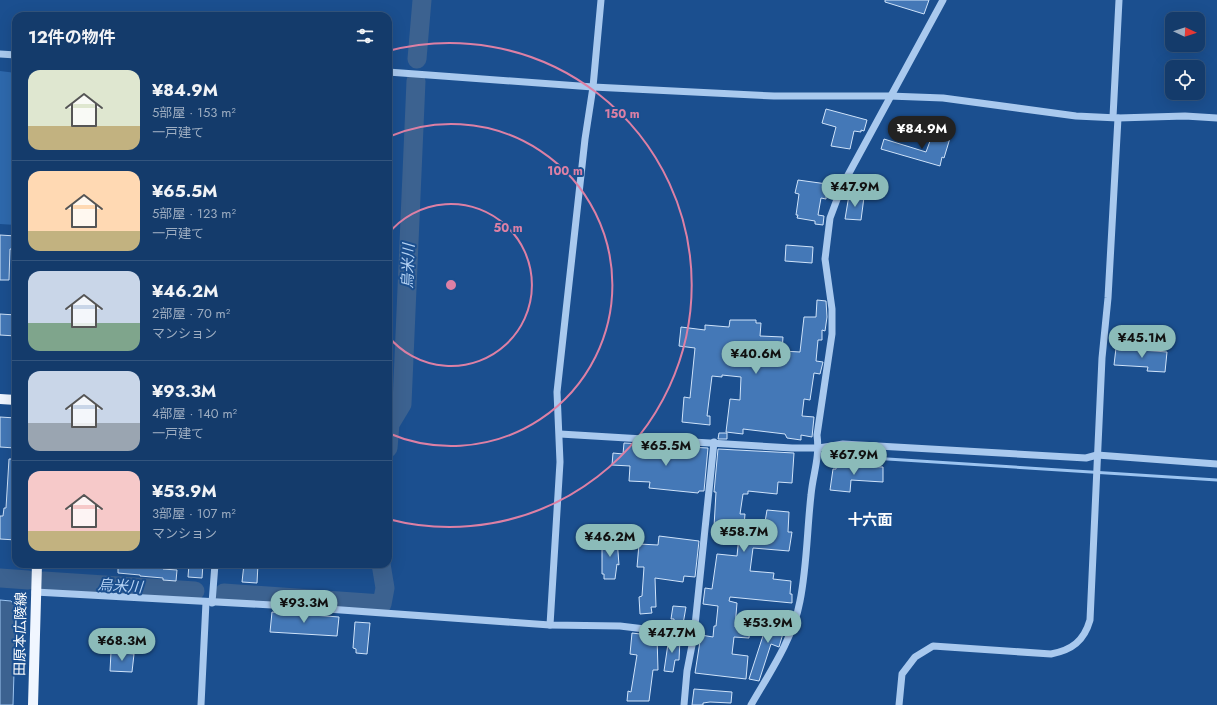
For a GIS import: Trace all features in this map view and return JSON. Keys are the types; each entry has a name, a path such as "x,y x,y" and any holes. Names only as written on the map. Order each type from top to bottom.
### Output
{"main road":[{"path":"0,399 12,400"},
{"name":"田原本広陵線","path":"33,705 37,568"}],"street":[{"path":"550,625 560,462 557,392 585,139 593,87 601,0"},
{"path":"751,705 780,657 795,620 800,601 811,493 819,448 817,435 832,334 832,309 825,259 830,218 842,186 943,0"},
{"path":"899,705 902,674 915,657 933,646 1051,654 1070,649 1077,645 1087,629 1090,620 1102,358 1108,298 1116,117 1119,0"},
{"path":"0,54 12,55"},
{"path":"392,72 593,87 774,96 890,96 943,98 1076,116 1185,116 1217,118"},
{"path":"560,434 714,442 792,448 819,448 843,444 1086,458 1097,455 1217,464"},
{"path":"684,705 687,671 694,635 714,442"},
{"path":"201,705 209,602 214,568"},
{"path":"35,592 272,605 550,625 620,626 694,635"}],"shaded area":[{"path":"0,71 12,72 12,225 0,224"},
{"path":"0,600 11,601 16,607 13,705 0,705"}],"building":[{"path":"885,0 929,0 924,14 885,2"},
{"path":"826,109 867,120 864,131 854,131 850,149 831,146 836,127 822,123"},
{"path":"933,133 950,138 940,166 881,149 884,139 926,152"},
{"path":"798,180 827,184 826,199 821,198 818,215 824,216 823,225 815,224 815,221 797,218 798,215 796,215 799,194 795,193"},
{"path":"849,195 864,197 861,220 845,219"},
{"path":"0,235 12,236 9,280 0,280"},
{"path":"786,245 813,247 812,263 785,261"},
{"path":"817,300 826,301 827,317 825,331 822,330 822,340 818,340 816,361 823,362 820,374 814,373 810,400 804,399 802,416 814,417 812,437 801,435 801,440 787,438 785,434 743,429 743,434 726,432 730,399 740,400 741,377 722,375 722,377 712,376 707,416 710,416 710,425 682,422 684,397 690,398 695,348 679,346 681,327 705,330 705,325 729,327 730,320 756,320 756,323 761,323 760,336 783,337 782,351 800,352 804,317 816,317"},
{"path":"0,314 12,315 12,336 0,335"},
{"path":"1116,348 1167,352 1165,372 1147,371 1148,367 1114,365"},
{"path":"0,417 12,418 12,448 0,447"},
{"path":"719,433 727,433 727,439 718,439"},
{"path":"624,443 643,444 643,453 670,455 671,446 708,448 704,491 699,491 698,493 649,488 650,482 629,481 630,466 612,465 613,453 623,454"},
{"path":"718,449 794,453 792,483 778,482 777,494 748,491 748,494 743,494 740,514 745,514 744,526 764,528 767,510 789,512 788,532 792,532 789,551 753,548 750,571 774,573 773,579 791,581 790,594 792,594 792,603 730,597 729,601 737,603 735,627 750,628 749,638 734,637 732,654 748,656 746,679 695,673 701,635 713,637 714,626 716,626 718,606 703,604 705,588 712,589 717,554 737,556 739,536 736,536 736,530 714,527 716,492 714,492"},
{"path":"9,459 12,459 12,540 0,539 0,516 3,516 4,508 6,508"},
{"path":"837,462 855,464 854,466 883,467 883,482 851,480 850,492 830,490 833,469 836,469"},
{"path":"659,536 699,541 695,577 684,576 683,582 655,578 656,607 651,607 652,613 640,614 639,597 642,596 644,567 637,567 639,544 658,545"},
{"path":"602,539 617,539 619,565 617,564 615,579 604,579 604,574 602,574"},
{"path":"118,568 163,568 177,570 176,581 118,573"},
{"path":"189,568 203,568 202,578 188,577"},
{"path":"244,568 258,568 257,583 242,582"},
{"path":"673,606 686,607 683,624 674,623 674,619 671,619"},
{"path":"272,612 339,617 337,636 270,632"},
{"path":"770,614 787,620 779,647 771,644 759,681 749,679"},
{"path":"355,622 370,623 367,654 356,653 356,649 353,648"},
{"path":"632,633 657,636 658,670 653,670 649,701 627,701 628,691 631,692 637,655 630,654"},
{"path":"669,637 680,638 679,660 675,660 673,672 664,671"},
{"path":"111,652 134,654 132,672 110,671"},
{"path":"694,689 732,692 731,703 710,702 703,703 703,705 692,705"}],"waterway":[{"name":"烏米川","path":"417,59 422,0"},
{"name":"烏米川","path":"392,421 402,404 416,81"},
{"path":"828,461 840,456 1217,480"},
{"name":"烏米川","path":"224,593 382,604 385,588 382,568"},
{"name":"烏米川","path":"0,578 28,580"},
{"name":"烏米川","path":"44,581 195,591"}],"district":[{"name":"十六面","path":"870,520"}]}
